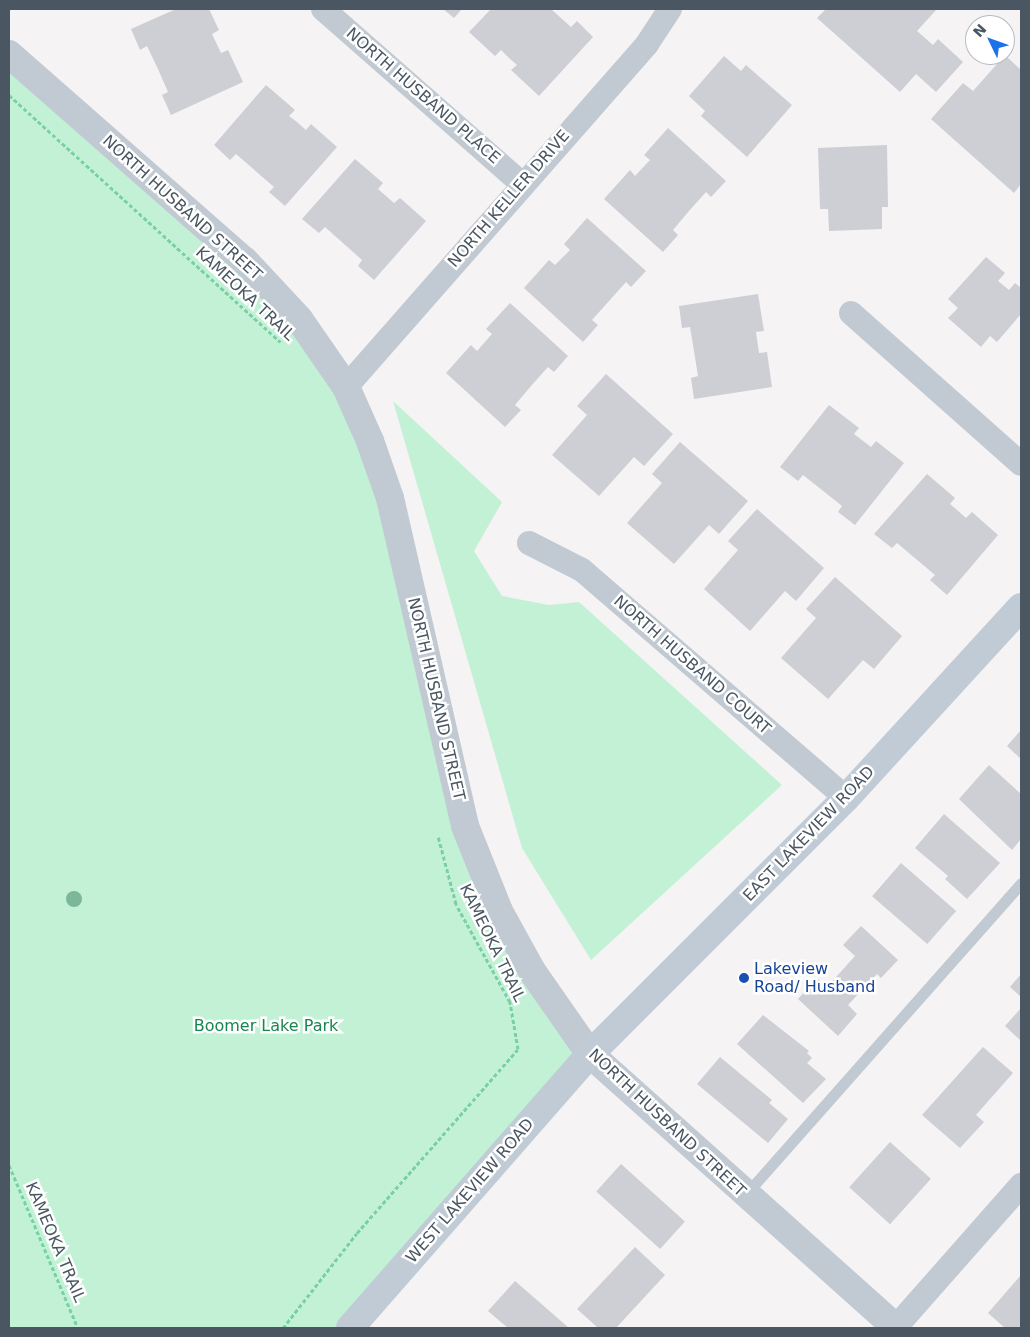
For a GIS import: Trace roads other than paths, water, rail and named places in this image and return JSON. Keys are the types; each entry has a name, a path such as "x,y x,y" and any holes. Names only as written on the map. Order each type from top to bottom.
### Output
{"main road":[{"name":"EAST LAKEVIEW ROAD","path":"590,1054 846,798 1021,607"},
{"name":"WEST LAKEVIEW ROAD","path":"350,1328 590,1054"}],"street":[{"name":"NORTH HUSBAND PLACE","path":"323,9 522,184"},
{"name":"NORTH KELLER DRIVE","path":"346,387 522,184 647,44 670,9"},
{"name":"NORTH HUSBAND STREET","path":"9,54 245,261 299,319 346,387 370,441 390,498 465,826 499,911 532,971 590,1054 744,1195 895,1328"},
{"path":"851,313 1021,464"},
{"name":"NORTH HUSBAND COURT","path":"529,543 582,570 846,798"},
{"path":"895,1328 1021,1185"}],"lane":[{"path":"744,1195 1021,883"}],"place":[{"name":"Lakeview Road/ Husband","path":"744,978"}],"park label":[{"name":"Boomer Lake Park","path":"266,1026"}]}
